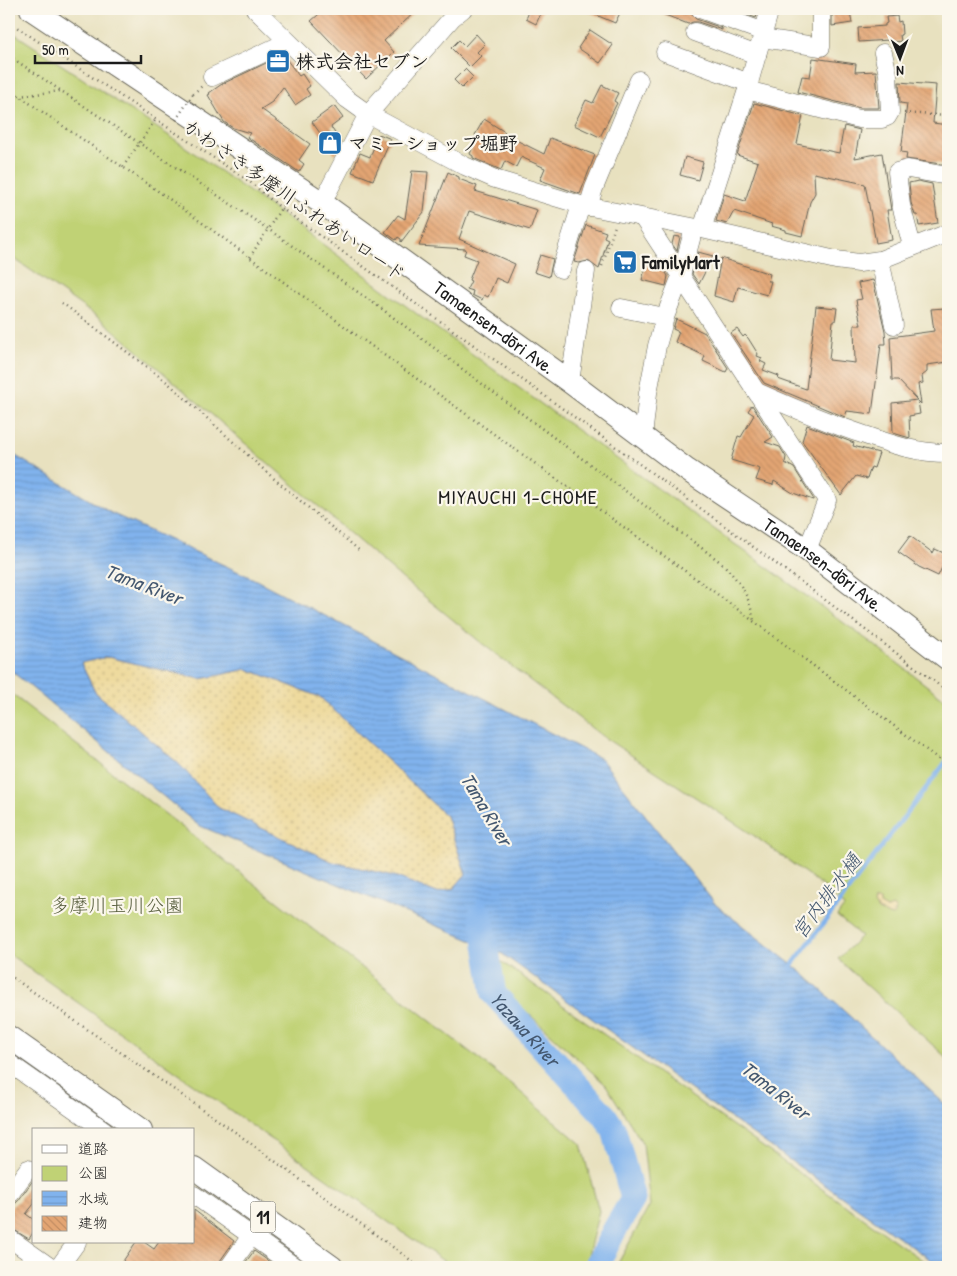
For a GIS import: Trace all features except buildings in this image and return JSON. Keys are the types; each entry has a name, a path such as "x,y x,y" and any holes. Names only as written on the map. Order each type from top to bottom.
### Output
{"main road":[{"name":"Tamaensen-dōri Ave.","path":"30,9 322,203 570,382 687,470 807,550 948,659"},
{"path":"9,1037 138,1128"},
{"name":"11","path":"195,1169 332,1267"}],"street":[{"path":"255,9 346,99 368,114 473,170 495,179 585,206 698,228 836,260 859,263 880,260 912,246 948,236"},
{"path":"322,203 368,114 452,18 463,9"},
{"path":"700,9 763,35 821,46 821,9"},
{"path":"643,437 648,393 657,346 748,87 770,9 774,9"},
{"path":"695,32 757,55"},
{"path":"212,77 287,42"},
{"path":"673,59 748,87 859,119 882,119 887,117 890,112 888,74 883,53"},
{"path":"561,270 585,206 639,80"},
{"path":"912,246 902,205 897,172 908,169 948,176"},
{"path":"643,218 828,500 807,550"},
{"path":"880,260 894,325"},
{"path":"570,382 586,271"},
{"path":"621,308 666,317"},
{"path":"756,392 824,422 890,444 928,453 948,453"},
{"path":"9,1063 101,1128"},
{"path":"9,1195 28,1169"},
{"path":"195,1196 295,1267"},
{"path":"229,1267 251,1236"},
{"path":"9,1238 50,1267"},
{"path":"59,1267 76,1244"}],"path":[{"name":"かわさき多摩川ふれあいロード","path":"9,22 250,182 281,208 495,359 765,555 948,692"},
{"path":"9,56 140,142 382,309 723,564 740,582 749,599 754,622"},
{"path":"9,89 250,257 754,622 948,766"},
{"path":"19,96 62,91"},
{"path":"176,120 193,94"},
{"path":"890,112 948,116"},
{"path":"123,167 156,119"},
{"path":"250,257 281,208"},
{"path":"586,271 600,273 619,213"},
{"path":"62,302 167,382 272,477 360,550"},
{"path":"9,975 235,1132 420,1267"}],"green space":[{"path":"9,30 171,137 290,220 873,644 948,702 948,1059 838,959 861,936 837,916 844,907 830,891 753,835 602,736 484,645 404,580 103,321 9,255"},
{"name":"多摩川玉川公園","path":"9,692 511,1084 581,1144 599,1211 585,1267 452,1267 9,954"},
{"path":"499,960 932,1267 616,1267 650,1205 643,1144 606,1085 505,992 495,965"}],"sand":[{"path":"108,657 201,679 247,669 320,697 446,816 466,874 453,889 437,893 394,876 333,862 218,808 179,764 95,692 80,662"},
{"path":"875,900 880,900 880,905 887,909 892,906 896,909 895,914 891,916 878,910 874,904"}],"water":[{"name":"Tama River","path":"9,452 111,513 254,579 601,759 716,905 805,975 948,1107 948,1267 941,1267 501,953 198,825 9,669","holes":["108,657 201,679 247,669 320,697 446,816 466,874 453,889 437,893 394,876 333,862 219,808 179,764 95,692 81,663"]}],"waterway":[{"name":"宮内排水樋","path":"789,969 948,759"},
{"name":"Yazawa River","path":"481,914 494,994 605,1116 614,1130 633,1199 596,1267"}],"place":[{"name":"株式会社セブン","path":"278,61"},
{"name":"マミーショップ堀野","path":"330,143"},
{"name":"FamilyMart","path":"625,262"}],"district":[{"name":"MIYAUCHI 1-CHOME","path":"518,496"}]}
